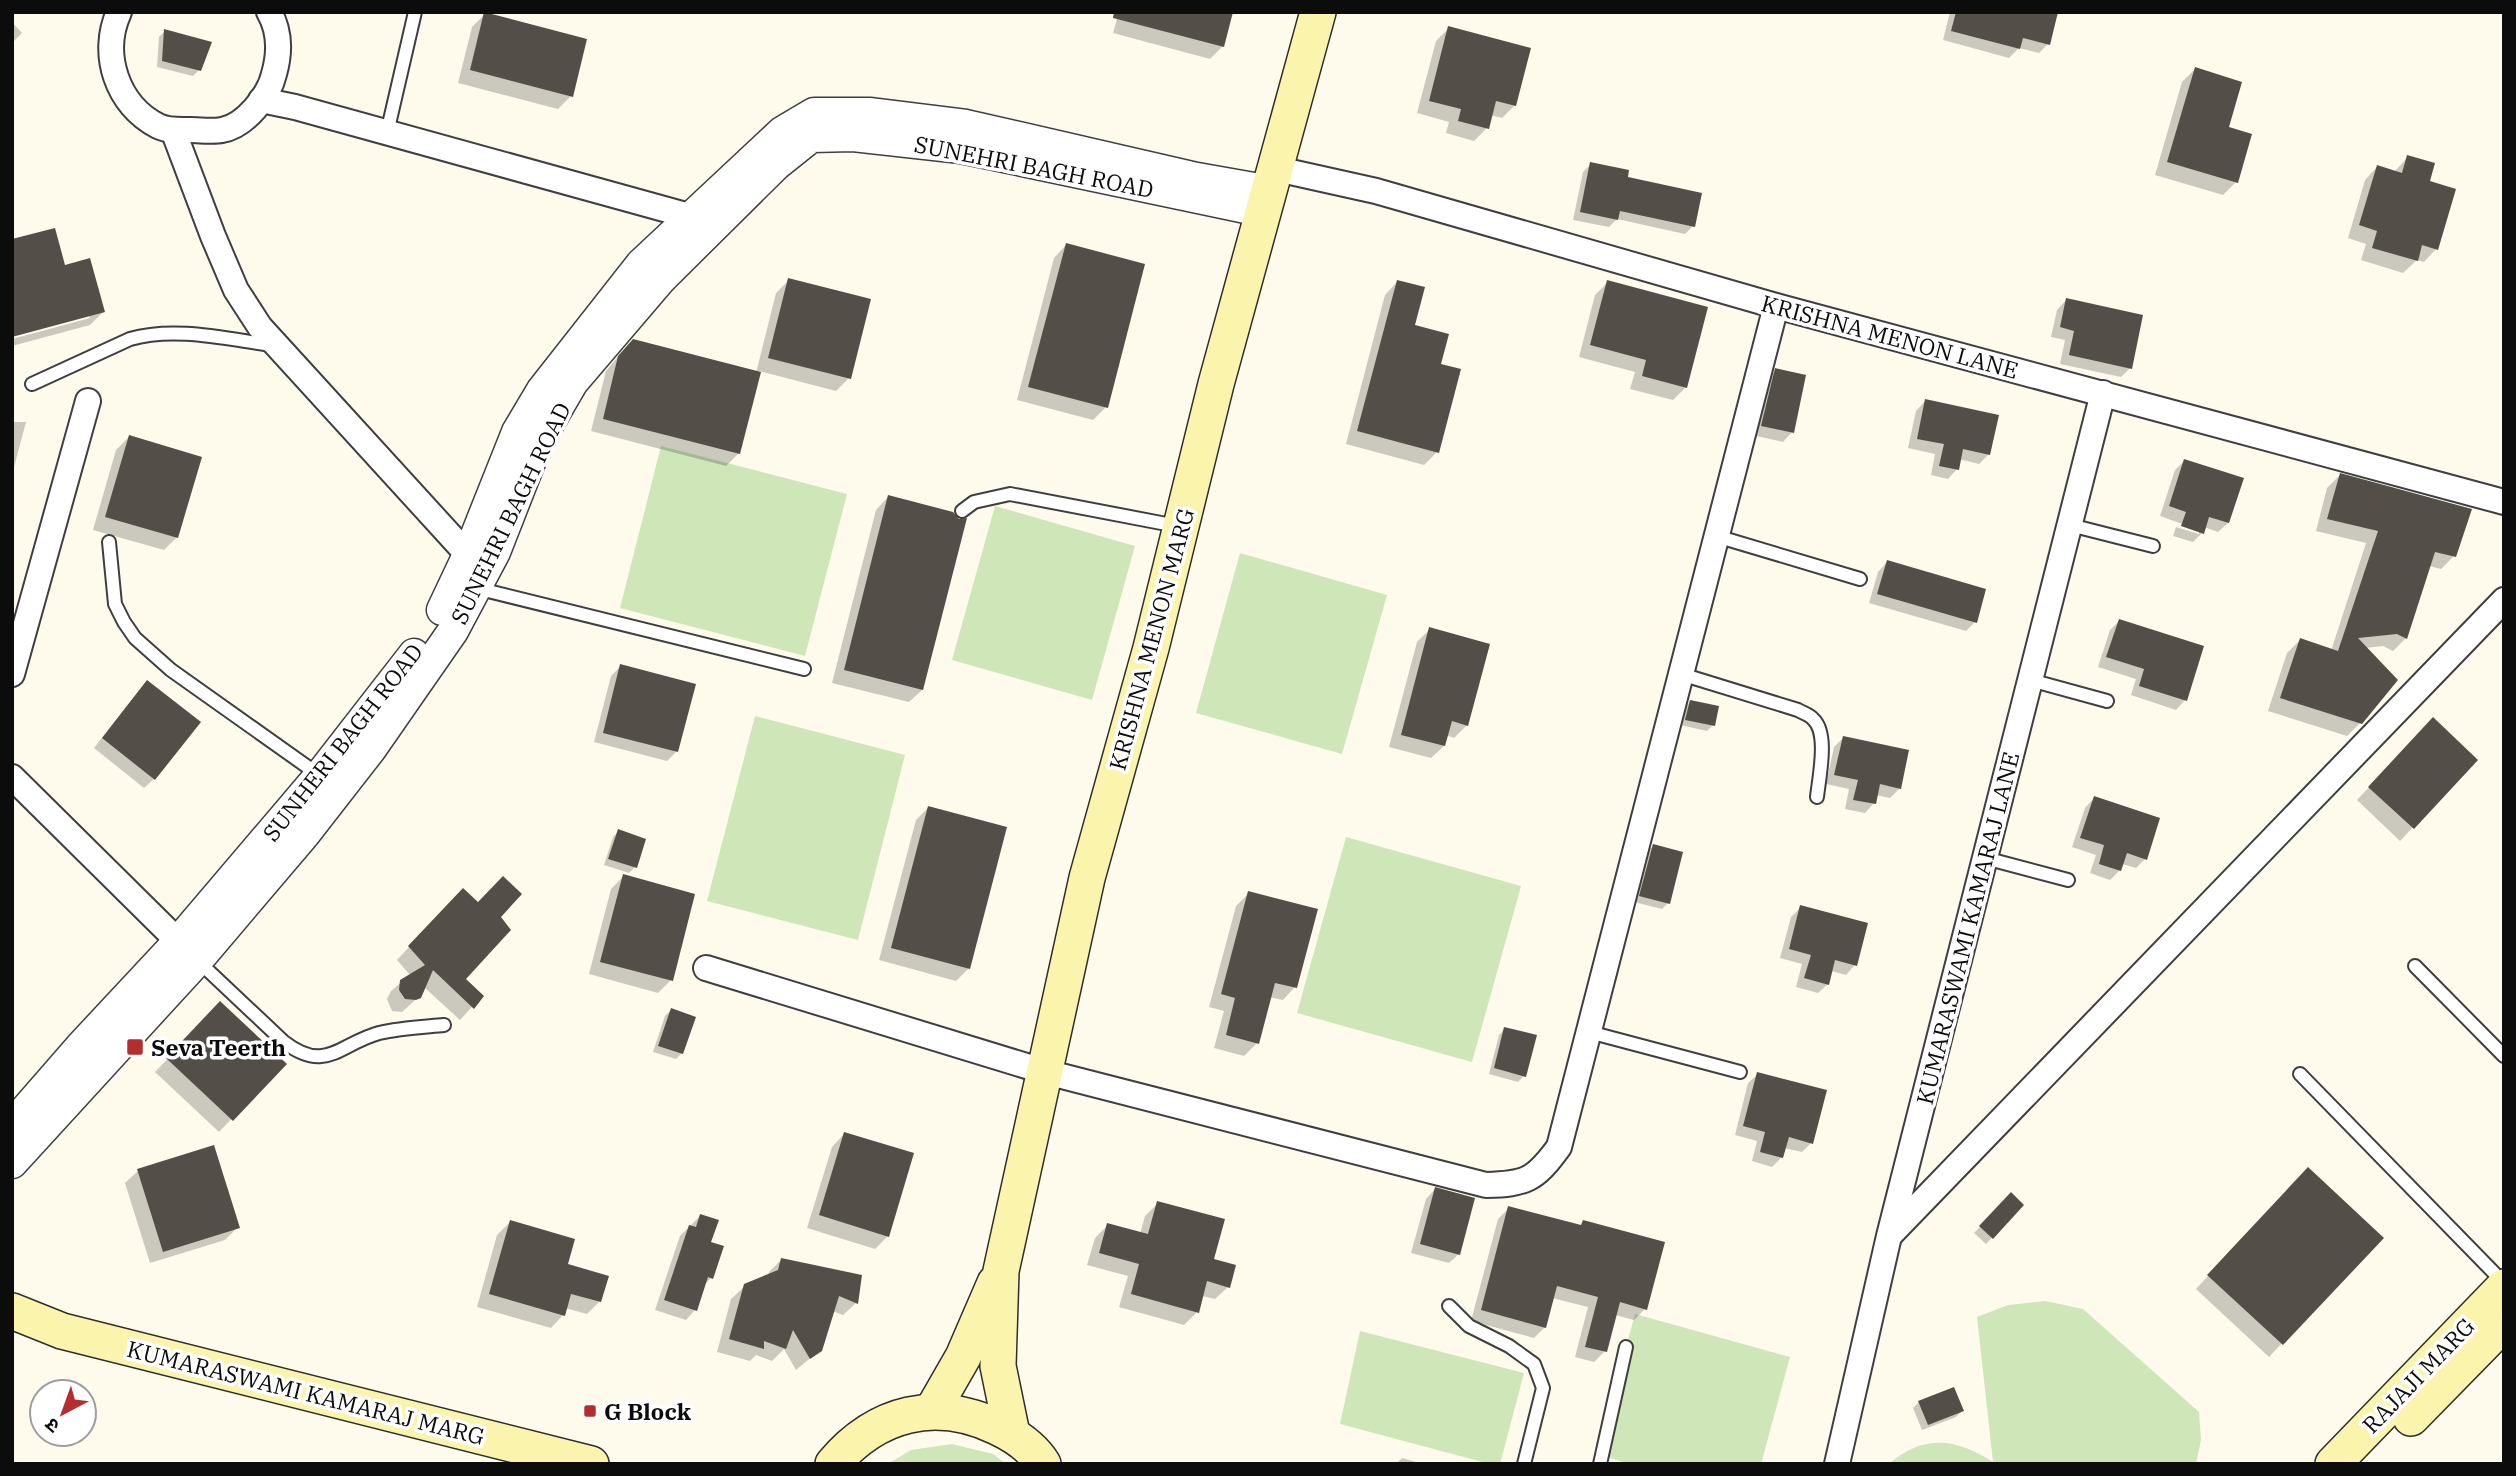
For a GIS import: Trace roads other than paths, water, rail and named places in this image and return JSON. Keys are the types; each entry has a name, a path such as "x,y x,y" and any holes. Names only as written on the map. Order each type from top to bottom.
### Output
{"main road":[{"name":"KRISHNA MENON MARG","path":"1012,1434 998,1366 1001,1271 1087,878 1151,648 1216,384 1318,12"},
{"name":"KRISHNA MENON MARG","path":"932,1412 963,1357 1001,1271"},
{"name":"RAJAJI MARG","path":"2333,1464 2504,1285"},
{"name":"KUMARASWAMI KAMARAJ MARG","path":"12,1311 62,1331 591,1464"},
{"name":"RAJAJI MARG","path":"2366,1464 2504,1323"},
{"name":"KUMARASWAMI KAMARAJ MARG","path":"12,1334 62,1331"},
{"path":"833,1463 854,1442 877,1426 904,1416 932,1412 974,1416 1012,1434 1043,1464"}],"street":[{"path":"120,12 110,46 115,79 132,107 159,127 173,130 224,130 252,113 271,86 279,54 274,22 269,12"},
{"path":"261,100 693,217"},
{"name":"SUNHERI BAGH ROAD","path":"12,1125 80,1047 188,952 410,660 439,616 468,555 517,432 542,390 642,264 782,132 814,113 869,113 966,125 1197,178 1271,191"},
{"path":"173,130 236,290 260,327 468,555"},
{"name":"SUNEHRI BAGH ROAD","path":"12,1163 188,952 304,835 371,749 453,631 495,552 538,442 573,382 661,279 776,165 811,137 853,136 961,148 1271,191"},
{"name":"KRISHNA MENON LANE","path":"1271,191 1376,191 1776,306 2504,502"},
{"path":"706,968 1046,1072 1486,1185 1517,1184 1543,1170 1559,1147 1776,306"},
{"name":"KUMARASWAMI KAMARAJ LANE","path":"1837,1464 1889,1236 2103,394"},
{"path":"12,674 88,401"},
{"path":"1889,1236 2504,600"},
{"path":"12,777 188,952"}],"lane":[{"path":"387,133 415,12"},
{"path":"32,384 144,335 182,334 276,345"},
{"path":"962,511 974,502 1010,494 1181,527"},
{"path":"2070,525 2153,546"},
{"path":"1716,536 1860,579"},
{"path":"109,542 116,604 135,638 171,670 320,775"},
{"path":"476,588 804,669"},
{"path":"1681,674 1798,710 1813,719 1820,730 1822,744 1817,797"},
{"path":"2030,680 2108,701"},
{"path":"1985,858 2068,880"},
{"path":"188,952 284,1042 309,1057 333,1054 379,1034 444,1025"},
{"path":"2414,966 2504,1056"},
{"path":"1589,1032 1740,1072"},
{"path":"2300,1074 2504,1285"},
{"path":"1449,1306 1469,1326 1509,1346 1534,1364 1543,1388 1524,1464"},
{"path":"1600,1464 1626,1347"}],"place":[{"name":"Seva Teerth","path":"135,1047"},
{"name":"G Block","path":"590,1411"}]}
